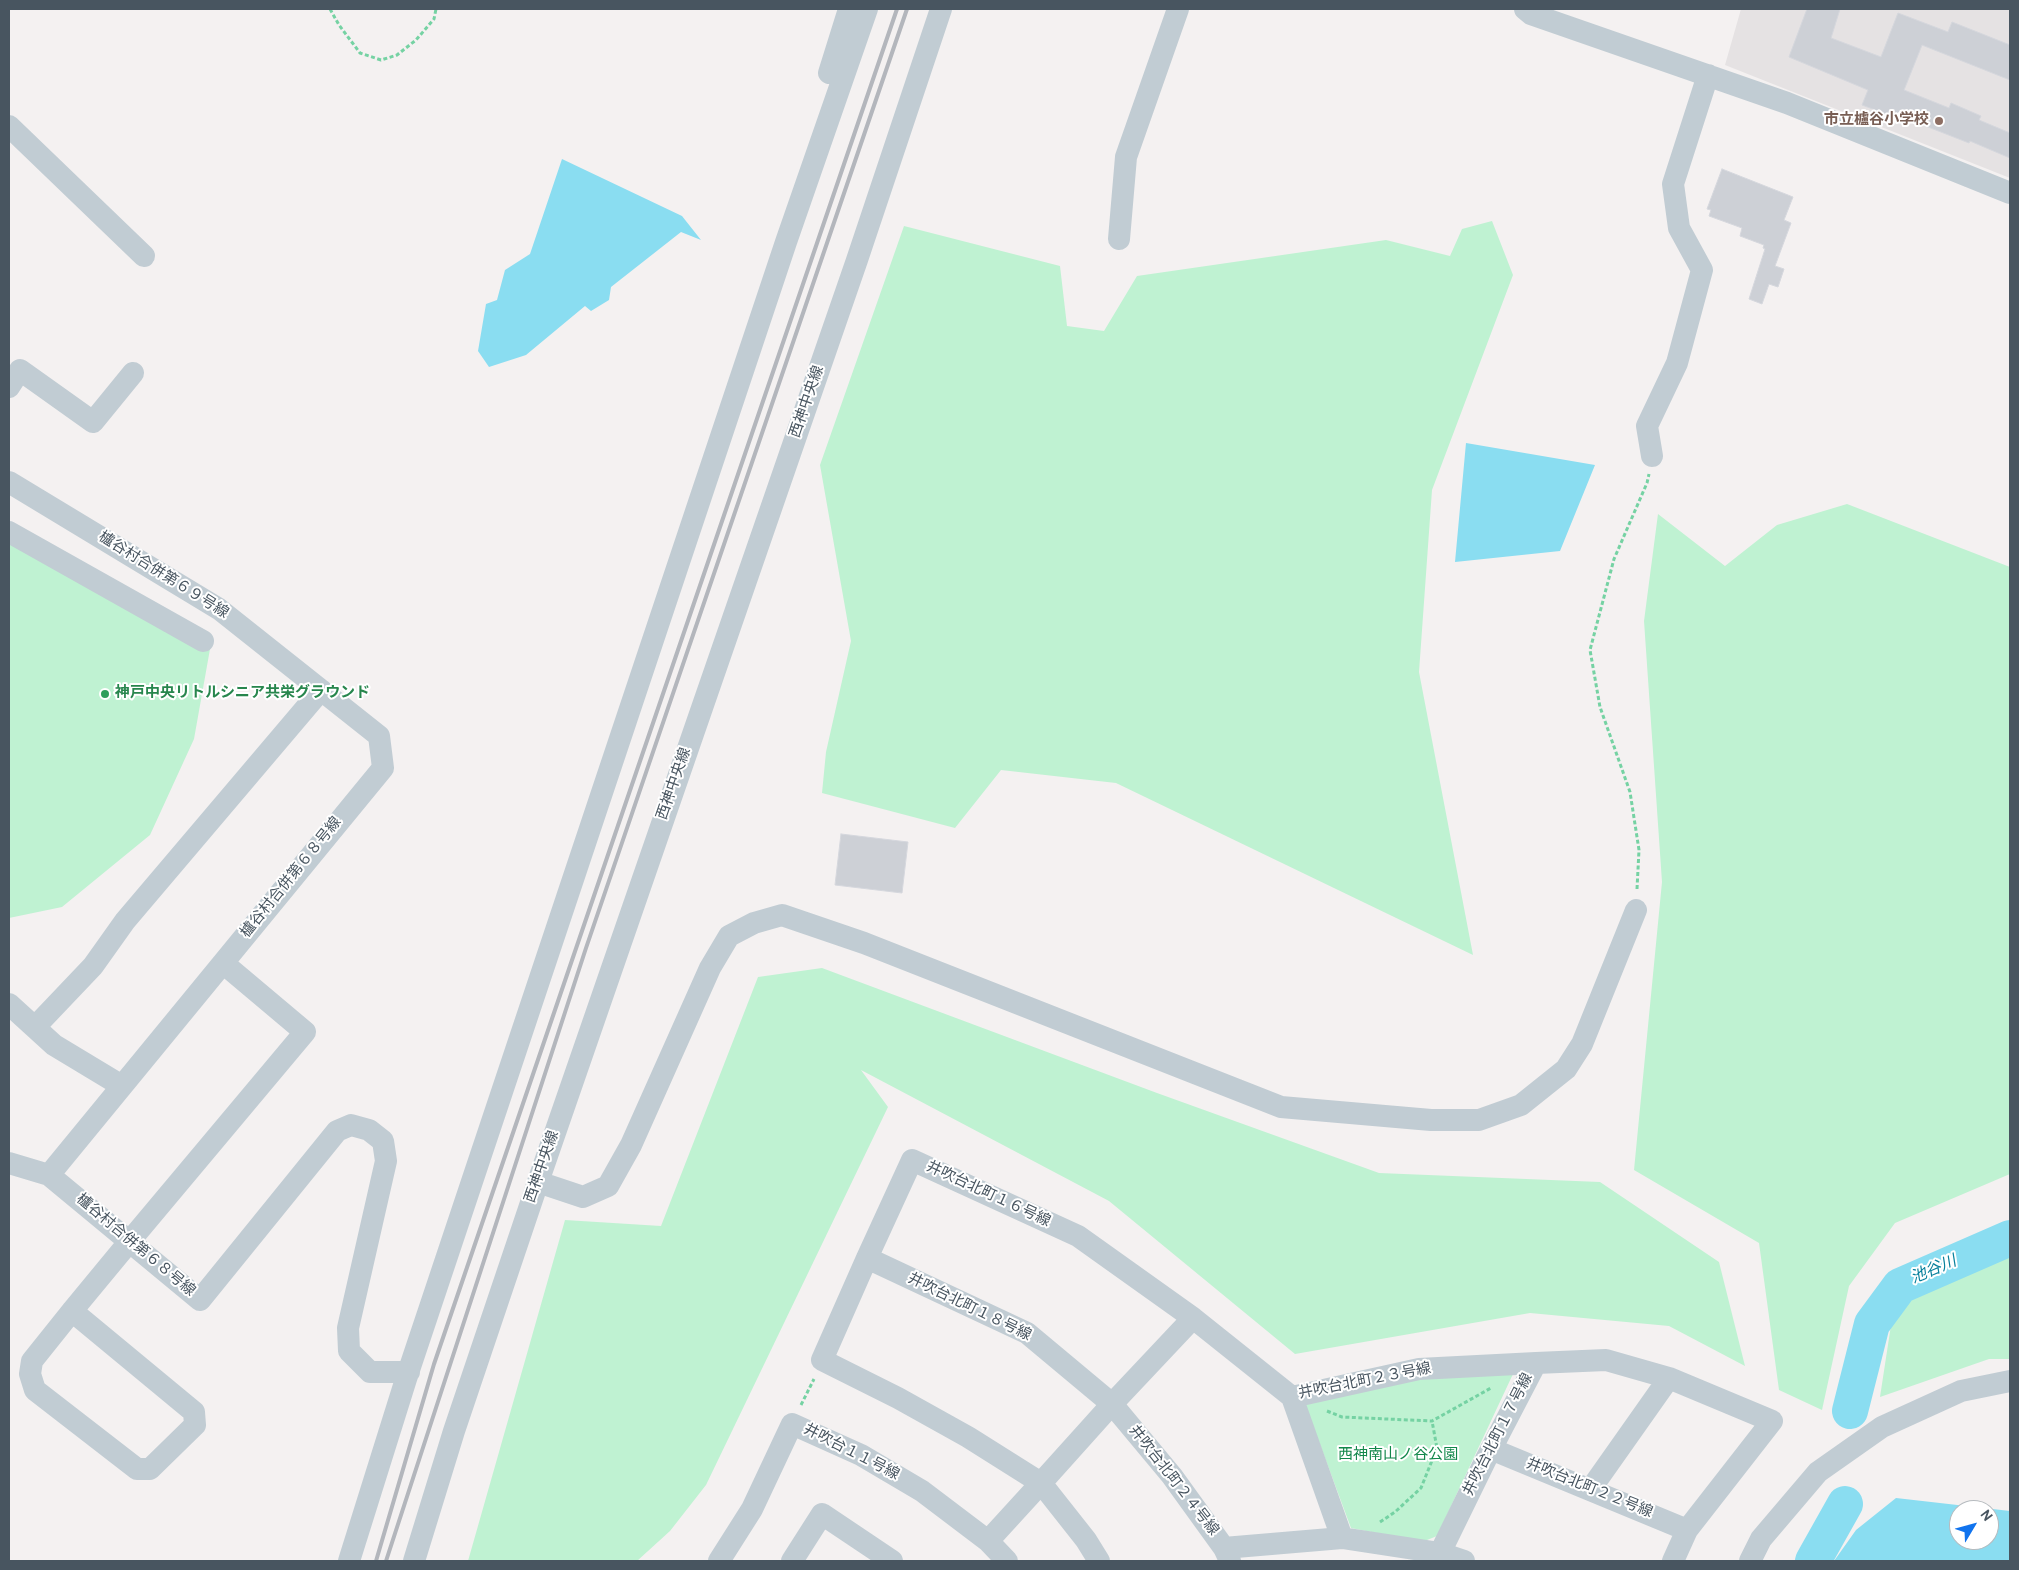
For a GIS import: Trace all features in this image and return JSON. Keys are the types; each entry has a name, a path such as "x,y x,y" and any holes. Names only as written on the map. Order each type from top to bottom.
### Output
{"street":[{"path":"718,446 744,348 849,9"},
{"path":"349,1561 409,1372 786,242 867,9"},
{"name":"西神中央線","path":"414,1561 454,1431 538,1182 857,260 941,9"},
{"path":"786,466 901,163 956,9"},
{"path":"1119,239 1126,157 1178,9"},
{"path":"1525,9 1532,14 1787,103 2010,193"},
{"path":"1652,456 1647,426 1677,363 1702,270 1679,228 1672,184 1708,75"},
{"path":"9,126 144,256"},
{"path":"9,387 20,370 93,422 133,373"},
{"name":"櫨谷村合併第６９号線","path":"9,482 223,612 379,736 383,768"},
{"path":"9,532 202,643 223,612"},
{"path":"35,1027 93,966 125,922 321,690"},
{"name":"櫨谷村合併第６８号線","path":"383,768 49,1175 200,1300 337,1131 351,1125 369,1130 383,1141 386,1161 348,1328 349,1351 370,1372 409,1372"},
{"path":"538,1182 583,1197 608,1186 631,1145 710,968 729,936 754,923 782,915 864,943 1281,1107 1431,1120 1479,1120 1521,1105 1566,1070 1582,1044 1636,910"},
{"path":"72,1311 194,1412 195,1425 150,1469 137,1469 35,1390 30,1374 32,1360 72,1311 129,1242 305,1032 223,963"},
{"path":"9,1004 54,1046 122,1086"},
{"name":"井吹台北町１６号線","path":"822,1360 912,1160 1078,1236 1193,1318"},
{"path":"9,1162 49,1175"},
{"name":"井吹台北町１８号線","path":"867,1258 1027,1333 1112,1404"},
{"path":"988,1540 1193,1318"},
{"name":"井吹台北町２３号線","path":"1193,1318 1292,1397 1419,1368 1536,1363"},
{"path":"822,1360 937,1420 1041,1482 1086,1540 1099,1561"},
{"name":"井吹台北町１７号線","path":"1439,1557 1491,1449 1536,1363 1606,1360 1669,1378 1772,1421 1687,1530 1673,1561"},
{"path":"1590,1490 1669,1378"},
{"path":"1750,1561 1761,1539 1818,1472 1882,1427 1961,1390 2010,1381"},
{"path":"1292,1397 1342,1538"},
{"name":"井吹台北町２４号線","path":"1112,1404 1172,1476 1227,1554"},
{"name":"井吹台１１号線","path":"718,1561 752,1509 792,1424 861,1455 922,1491 988,1540 1007,1561"},
{"name":"井吹台北町２２号線","path":"1491,1449 1687,1530"},
{"path":"792,1561 822,1514 892,1561"},
{"path":"1227,1554 1342,1538 1464,1561"}],"path":[{"path":"330,9 339,25 360,53 381,60 397,54 416,40 434,19 436,9"},
{"path":"1636,910 1639,850 1630,792 1600,707 1590,650 1614,560 1647,483 1652,456"},
{"path":"792,1424 822,1360"},
{"path":"1325,1410 1342,1417 1432,1421 1492,1387"},
{"path":"1379,1523 1395,1512 1421,1488 1436,1448 1432,1421"}],"shaded area":[{"name":"市立櫨谷小学校","path":"1741,9 2010,9 2010,178 1725,65"}],"green space":[{"path":"1492,221 1513,275 1432,490 1419,672 1473,955 1116,783 1001,770 955,828 822,793 826,752 851,641 820,465 904,226 1060,266 1067,326 1104,331 1137,276 1386,240 1450,256 1462,229"},
{"path":"1847,504 2010,567 2010,1174 1895,1223 1849,1286 1822,1410 1779,1390 1759,1243 1634,1170 1662,882 1644,621 1658,514 1725,566 1777,525"},
{"name":"神戸中央リトルシニア共栄グラウンド","path":"9,543 210,649 194,739 150,835 62,907 9,918"},
{"path":"822,968 1157,1093 1379,1173 1600,1182 1719,1262 1745,1366 1669,1326 1530,1313 1295,1354 1109,1201 861,1070 888,1107 706,1485 670,1531 637,1561 468,1561 565,1220 661,1226 758,977"},
{"path":"2010,1248 2010,1359 1989,1359 1880,1397 1893,1312 1929,1284"},
{"name":"西神南山ノ谷公園","path":"1513,1374 1437,1536 1422,1542 1351,1528 1305,1404 1416,1379"}],"water":[{"path":"562,159 682,216 701,240 681,232 611,287 609,300 591,311 585,306 526,355 489,367 478,351 486,304 497,300 505,270 530,254"},
{"path":"1466,443 1595,465 1560,551 1455,562"},
{"path":"1896,1498 1949,1504 1949,1550 1999,1550 1999,1510 2010,1511 2010,1561 1834,1561 1856,1530"}],"building":[{"path":"1807,9 1840,9 1831,38 1881,57 1898,13 1948,32 1952,22 2010,45 2010,80 1922,45 1904,90 1949,108 1951,103 1981,116 1979,120 2010,133 2010,158 1970,141 1969,143 1895,114 1894,117 1862,105 1868,90 1789,57"},
{"path":"1722,169 1793,197 1784,220 1791,223 1775,266 1784,269 1778,287 1769,284 1762,304 1749,299 1765,249 1763,248 1764,245 1740,236 1742,228 1709,216 1711,210 1707,209"},
{"path":"841,834 908,842 902,893 835,885"}],"waterway":[{"name":"池谷川","path":"1850,1411 1872,1324 1900,1286 2010,1238"},
{"name":"池谷川","path":"1813,1561 1845,1504"}],"railway":[{"path":"376,1561 434,1364 897,9"},
{"path":"386,1561 586,948 907,9"}],"place":[{"name":"市立櫨谷小学校","path":"1939,121"},
{"name":"神戸中央リトルシニア共栄グラウンド","path":"105,694"}]}
